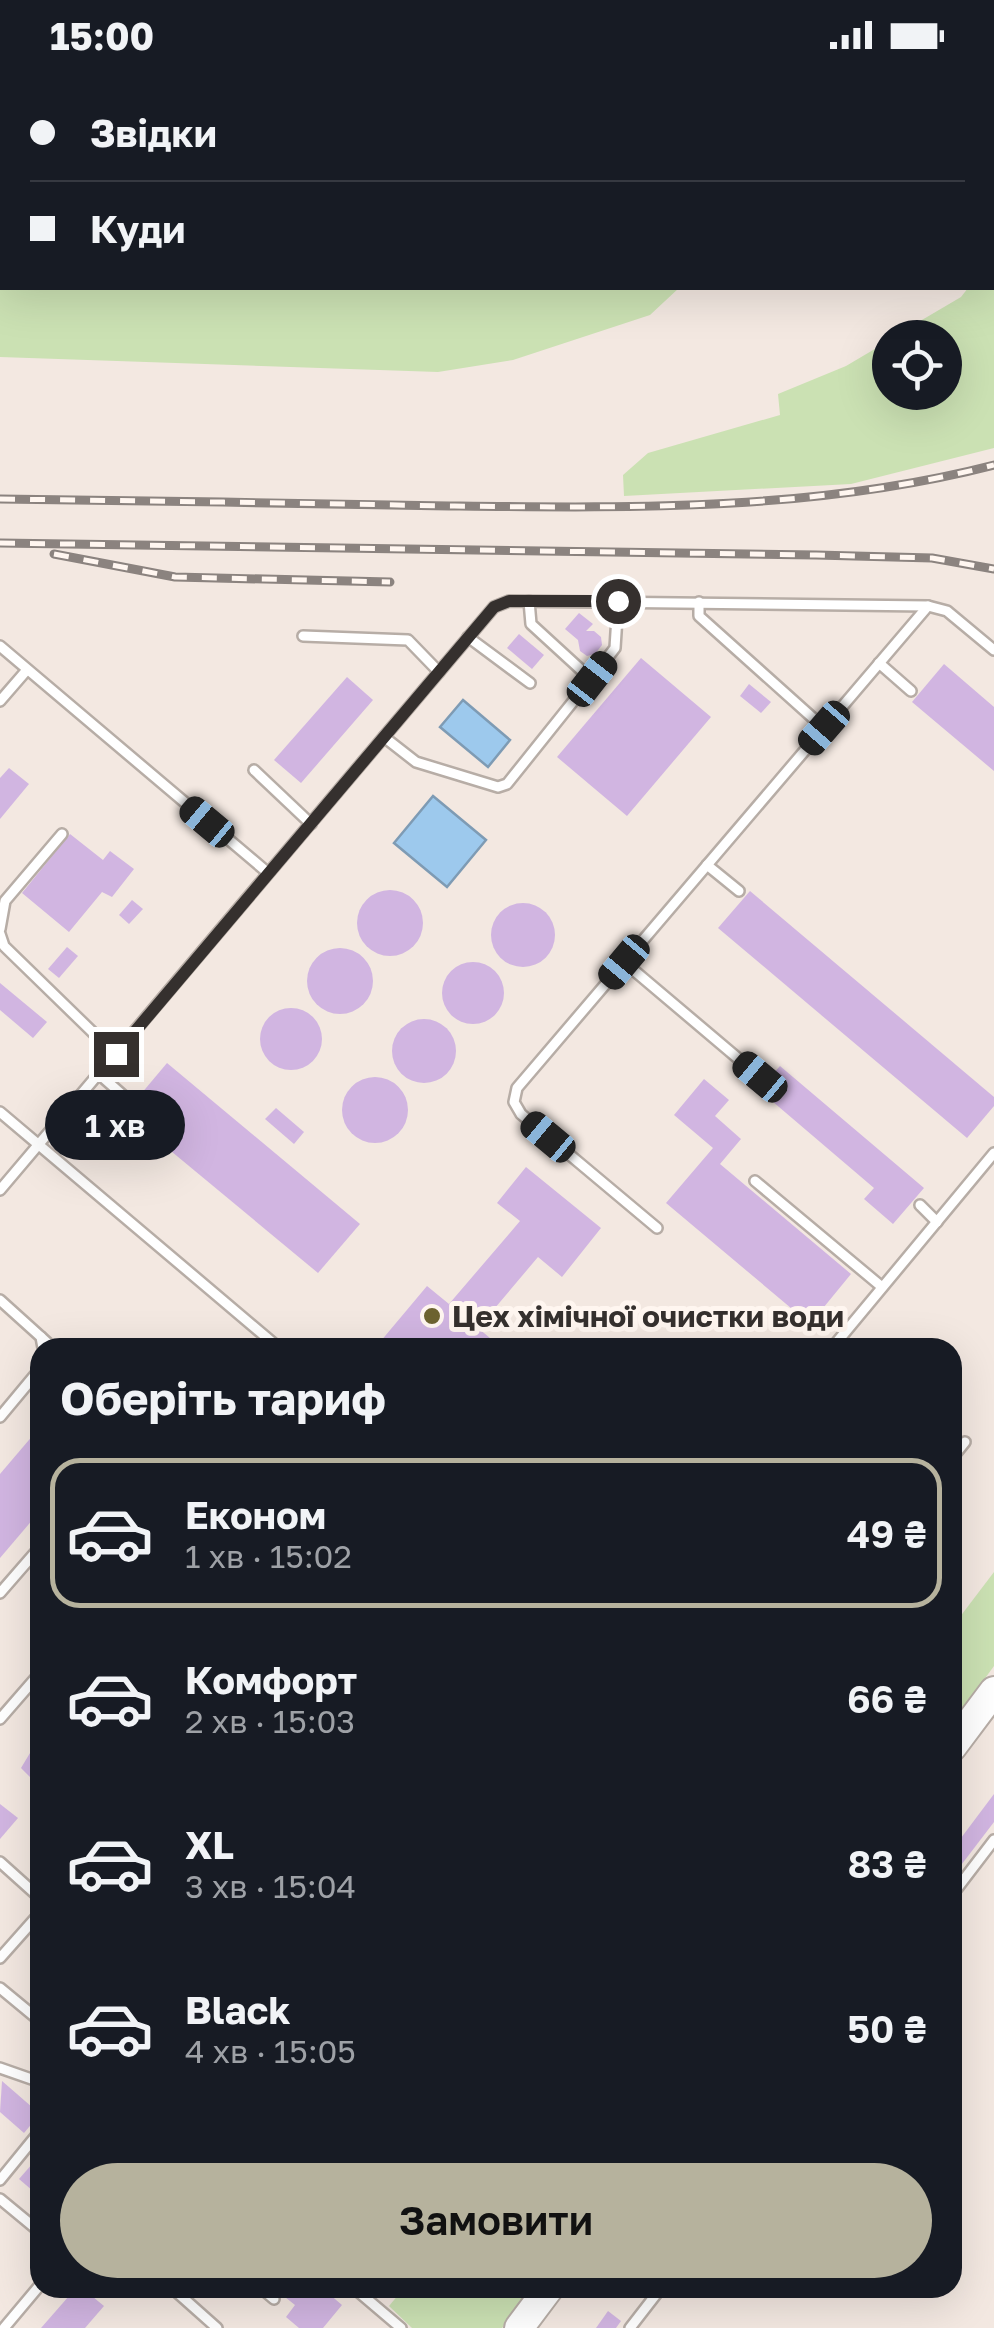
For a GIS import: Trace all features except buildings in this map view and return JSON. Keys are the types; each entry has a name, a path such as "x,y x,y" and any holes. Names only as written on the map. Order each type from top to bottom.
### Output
{"main road":[{"path":"962,1734 994,1691"},
{"path":"519,2328 542,2298"}],"lane":[{"path":"0,1190 494,607 509,601 928,606 947,612 994,650"},
{"path":"384,737 416,762 498,787 507,784 616,648 618,601"},
{"path":"529,602 531,624 592,679"},
{"path":"699,602 700,616 824,728"},
{"path":"657,1228 521,1114 514,1102 517,1088 928,606"},
{"path":"302,636 408,640 439,672"},
{"path":"468,638 530,683"},
{"path":"0,646 267,872"},
{"path":"879,663 911,690"},
{"path":"0,701 26,670"},
{"path":"254,770 311,824"},
{"path":"62,834 5,901 0,931 4,946 116,1054"},
{"path":"707,865 739,892"},
{"path":"624,962 760,1077"},
{"path":"99,1074 126,1098"},
{"path":"0,1112 266,1338"},
{"path":"840,1338 994,1153"},
{"path":"755,1181 882,1287"},
{"path":"920,1205 937,1222"},
{"path":"0,1300 38,1338"},
{"path":"0,1417 30,1381"},
{"path":"962,1446 965,1442"},
{"path":"0,1593 30,1558"},
{"path":"0,1719 30,1685"},
{"path":"962,1881 994,1840"},
{"path":"0,1862 30,1889"},
{"path":"0,1958 30,1924"},
{"path":"0,1988 30,2013"},
{"path":"0,2068 30,2078"},
{"path":"0,2180 30,2143"},
{"path":"0,2199 30,2224"},
{"path":"4,2328 30,2297"},
{"path":"183,2298 216,2328"},
{"path":"366,2298 401,2328"},
{"path":"630,2328 653,2298"}],"green space":[{"path":"0,290 677,290 650,315 513,360 438,372 0,357"},
{"path":"966,290 994,290 994,448 851,484 624,496 623,475 648,453 780,415 778,394 846,366 872,351 872,410 962,410 962,320 922,320"},
{"path":"994,1572 994,1666 962,1710 962,1614"},
{"path":"396,2298 525,2298 502,2328 412,2328 389,2306"}],"water":[{"path":"463,700 510,740 488,767 440,727"},
{"path":"433,796 486,840 447,887 394,843"}],"railway":[{"path":"0,499 655,506 859,491 994,465"},
{"path":"0,543 932,558 994,569"},
{"path":"54,554 175,577 390,582"}],"place":[{"name":"Цех хімічної очистки води","path":"432,1316"}],"route":[{"path":"116,1054 494,607 509,601 618,601"}]}
